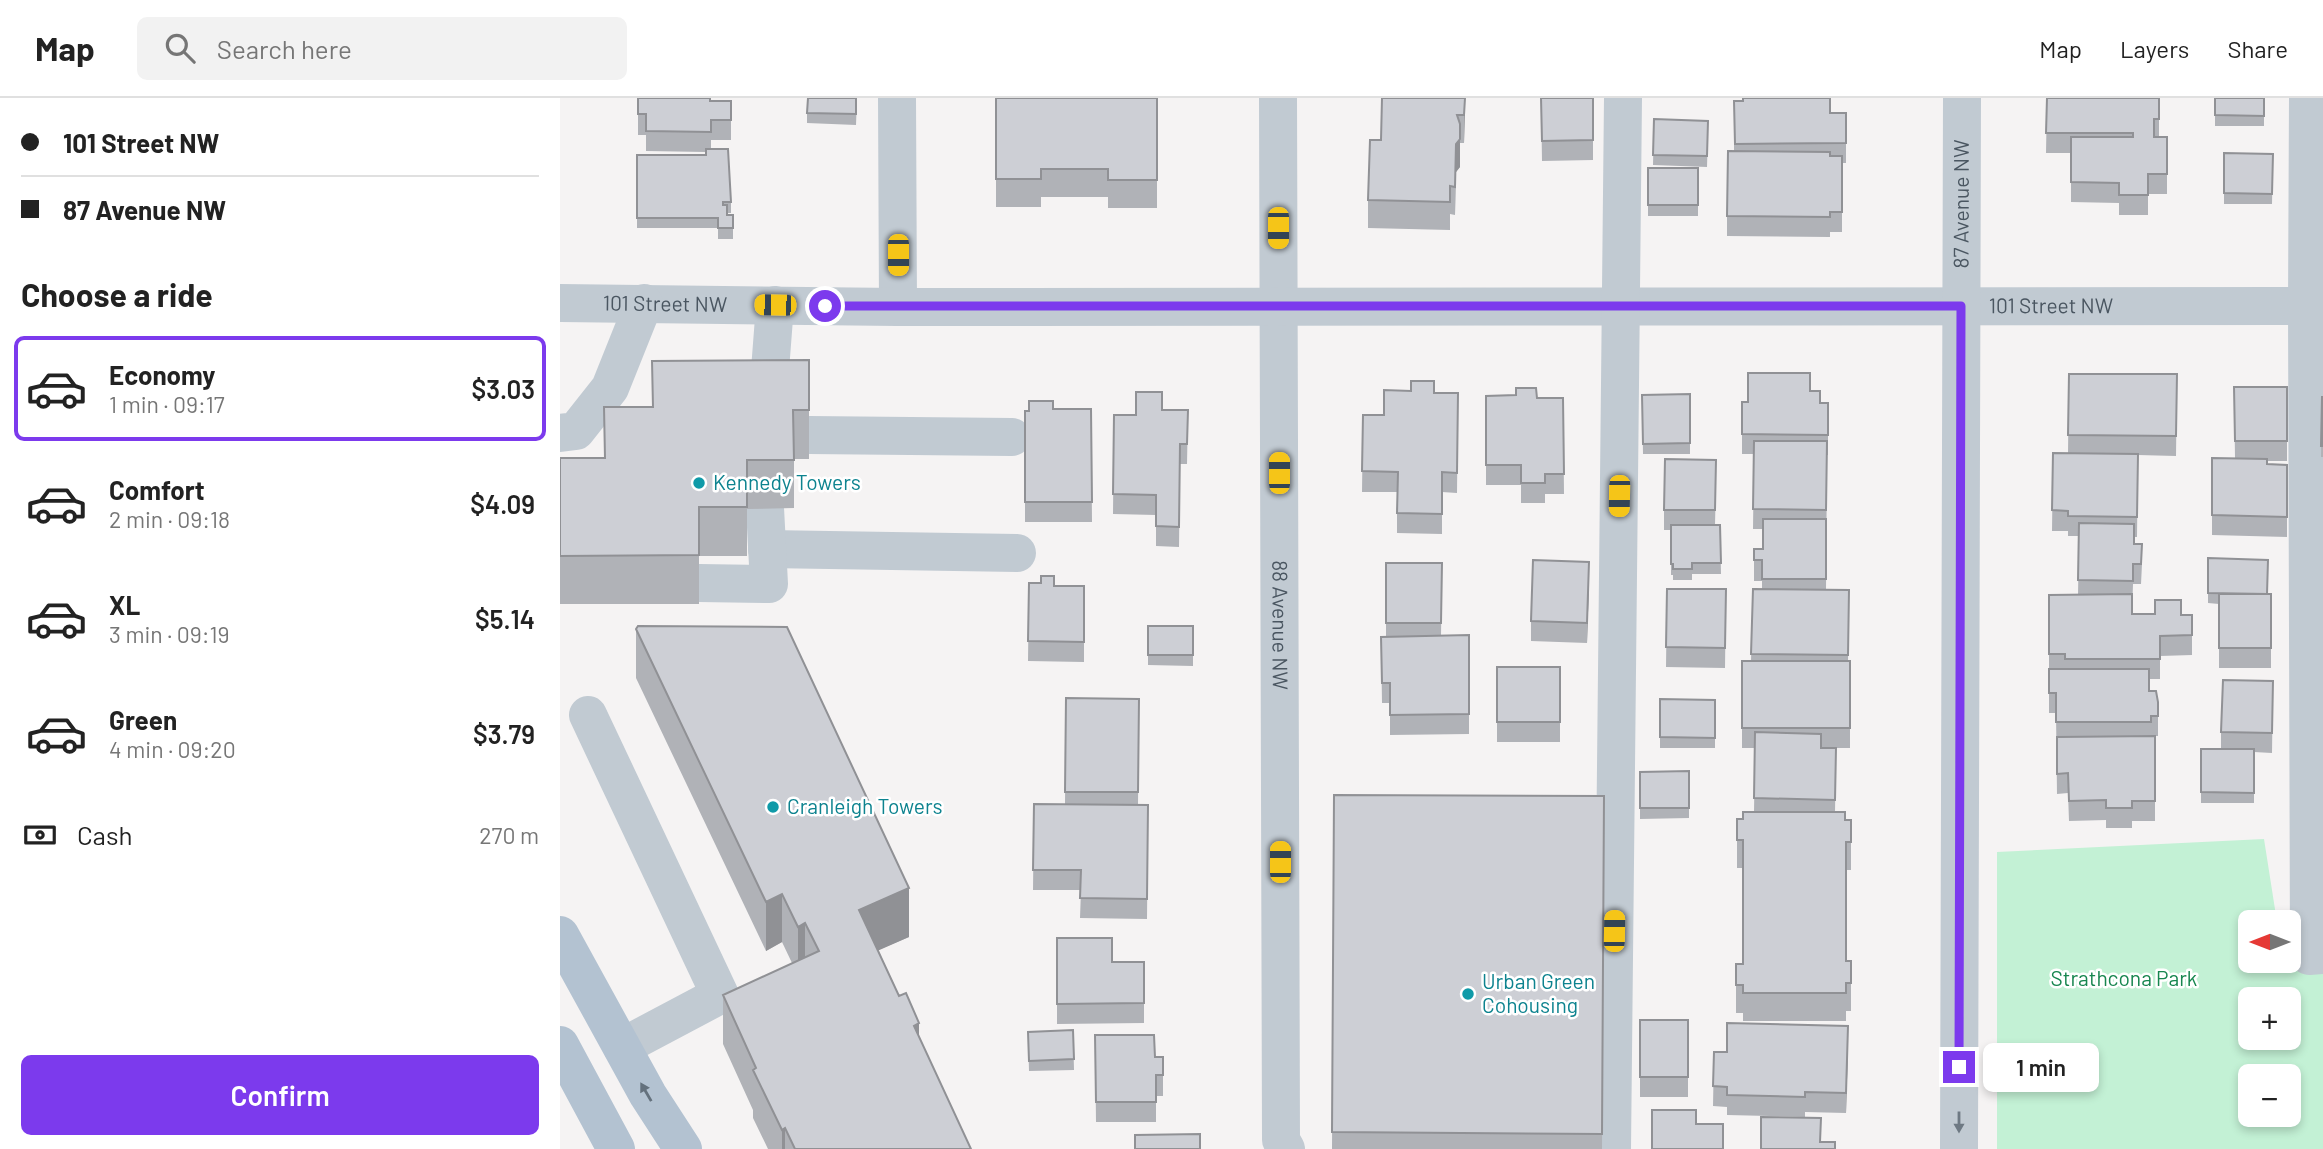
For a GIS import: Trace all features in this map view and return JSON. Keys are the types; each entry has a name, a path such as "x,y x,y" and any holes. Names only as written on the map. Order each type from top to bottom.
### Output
{"main road":[{"path":"560,936 648,1095 683,1149"},
{"path":"560,1045 616,1149"}],"street":[{"path":"897,98 898,307"},
{"name":"88 Avenue NW","path":"1278,98 1281,1140 1286,1149"},
{"path":"1612,1149 1623,98"},
{"name":"87 Avenue NW","path":"1959,1149 1962,98"},
{"path":"2308,98 2315,306 2309,956 2323,956"},
{"name":"101 Street NW","path":"560,303 898,307 2315,306"},
{"path":"560,433 576,431 610,388 644,303"},
{"path":"766,409 775,305"},
{"path":"809,435 1012,437"},
{"path":"699,583 769,584 765,508"},
{"path":"767,549 1017,553"},
{"path":"589,715 720,995 622,1047"}],"green space":[{"name":"Strathcona Park","path":"2264,839 2275,910 2238,910 2238,973 2301,973 2301,970 2323,969 2323,1149 1997,1149 1997,852"}],"building":[{"path":"638,98 710,98 710,101 731,101 731,120 711,120 711,132 646,131 646,114 638,114"},
{"path":"808,98 856,98 856,114 807,113"},
{"path":"996,98 1157,98 1157,180 1108,180 1108,169 1041,169 1041,179 996,179"},
{"path":"1382,98 1465,98 1464,115 1457,115 1460,139 1456,144 1455,187 1450,186 1450,202 1368,200 1370,140 1381,140"},
{"path":"1541,98 1593,98 1593,140 1542,141"},
{"path":"1743,98 1830,98 1830,113 1846,113 1846,143 1735,144 1734,101 1743,101"},
{"path":"2047,98 2159,98 2159,119 2154,119 2154,137 2167,137 2167,174 2148,174 2148,195 2119,195 2119,183 2071,182 2071,137 2133,137 2133,133 2046,133"},
{"path":"2215,98 2264,98 2264,116 2215,115"},
{"path":"1654,119 1708,121 1707,156 1653,155"},
{"path":"706,149 728,149 731,202 723,202 723,205 727,205 727,215 733,215 733,228 718,228 718,218 637,218 637,155 706,155"},
{"path":"1728,151 1830,152 1830,156 1842,156 1842,212 1830,212 1830,217 1727,216"},
{"path":"2224,153 2273,154 2272,194 2224,193"},
{"path":"1648,168 1698,168 1698,205 1648,205"},
{"name":"Kennedy Towers","path":"809,360 809,410 793,410 794,460 747,460 747,507 699,507 699,555 560,556 560,458 605,458 604,407 653,407 652,361"},
{"path":"1748,373 1810,373 1810,391 1820,391 1820,403 1828,403 1828,435 1742,434 1742,402 1748,402"},
{"path":"2069,374 2177,374 2176,436 2068,435"},
{"path":"1411,381 1434,381 1434,393 1458,393 1457,473 1442,472 1442,514 1397,513 1398,472 1362,471 1363,415 1384,415 1384,390 1411,391"},
{"path":"2234,387 2287,387 2287,441 2235,441"},
{"path":"1516,388 1536,388 1537,398 1563,398 1564,474 1545,474 1545,483 1521,483 1521,465 1486,465 1486,396 1516,395"},
{"path":"1136,392 1162,392 1162,410 1188,410 1187,444 1180,444 1179,527 1156,526 1156,495 1113,494 1114,415 1136,415"},
{"path":"1690,394 1690,443 1643,444 1642,395"},
{"path":"2322,397 2323,446 2321,446"},
{"path":"1029,401 1053,401 1053,409 1091,409 1092,502 1025,502 1025,411 1029,411"},
{"path":"1754,441 1827,441 1826,510 1753,509"},
{"path":"2053,453 2138,454 2137,517 2068,516 2068,511 2052,510"},
{"path":"2212,458 2267,459 2267,464 2287,465 2287,517 2212,515"},
{"path":"1665,459 1716,460 1715,510 1664,510"},
{"path":"1763,519 1826,519 1826,579 1762,579 1762,560 1754,560 1754,549 1763,549"},
{"path":"2079,523 2134,524 2134,544 2142,544 2141,564 2133,564 2133,581 2078,580"},
{"path":"1671,525 1720,525 1721,563 1692,563 1692,569 1673,569"},
{"path":"2208,558 2268,560 2267,594 2208,593"},
{"path":"1533,560 1589,562 1587,623 1531,621"},
{"path":"1386,563 1442,563 1441,623 1386,623"},
{"path":"1041,576 1054,576 1054,586 1084,586 1084,642 1028,641 1029,583 1041,583"},
{"path":"1667,589 1726,589 1725,648 1666,647"},
{"path":"1753,589 1849,590 1848,655 1751,654"},
{"path":"2132,594 2132,614 2155,614 2155,600 2181,600 2181,615 2192,615 2192,635 2160,636 2160,659 2065,659 2065,654 2049,654 2049,595"},
{"path":"2219,594 2271,594 2271,648 2219,648"},
{"name":"Cranleigh Towers","path":"638,626 787,627 909,888 859,910 899,996 906,993 919,1023 914,1026 971,1149 795,1149 785,1128 782,1130 753,1070 756,1068 723,995 819,951 805,923 798,927 782,894 766,902 636,629"},
{"path":"1148,626 1193,626 1193,655 1148,655"},
{"path":"1469,635 1469,714 1390,715 1390,683 1382,683 1381,637"},
{"path":"1742,661 1850,661 1850,728 1742,728"},
{"path":"1497,667 1560,667 1560,722 1497,722"},
{"path":"2049,669 2149,669 2149,691 2156,691 2158,716 2151,716 2151,722 2056,722 2056,693 2049,693"},
{"path":"2223,680 2273,681 2272,733 2221,732"},
{"path":"1066,698 1139,699 1138,792 1065,792"},
{"path":"1660,699 1715,700 1715,738 1660,737"},
{"path":"1755,732 1821,734 1821,748 1836,748 1835,800 1754,798"},
{"path":"2155,736 2155,801 2132,801 2132,808 2106,808 2106,800 2069,801 2068,773 2057,774 2057,737"},
{"path":"2201,749 2254,749 2254,793 2201,792"},
{"path":"1689,771 1689,808 1640,808 1640,772"},
{"name":"Urban Green Cohousing","path":"1334,795 1604,796 1602,1134 1332,1132"},
{"path":"1034,804 1148,805 1147,899 1080,898 1081,870 1033,870"},
{"path":"1743,812 1845,812 1845,820 1851,820 1851,842 1846,842 1846,961 1851,961 1851,983 1846,983 1846,993 1743,993 1743,985 1736,985 1736,964 1743,964 1743,840 1737,840 1737,819 1743,819"},
{"path":"1057,938 1112,938 1112,962 1144,962 1144,1003 1057,1004"},
{"path":"1640,1020 1688,1020 1688,1077 1640,1077"},
{"path":"1727,1023 1848,1026 1846,1093 1805,1092 1805,1097 1727,1095 1727,1087 1713,1086 1714,1052 1727,1052"},
{"path":"1073,1030 1074,1059 1029,1061 1028,1032"},
{"path":"1095,1035 1154,1035 1155,1057 1163,1057 1163,1075 1156,1075 1156,1102 1096,1102"},
{"path":"1652,1110 1696,1110 1696,1124 1723,1124 1723,1149 1652,1149"},
{"path":"1761,1117 1821,1118 1820,1142 1835,1142 1835,1149 1761,1149"},
{"path":"1200,1134 1200,1149 1135,1149 1135,1135"}],"place":[{"name":"Kennedy Towers","path":"699,483"},
{"name":"Cranleigh Towers","path":"773,807"},
{"name":"Urban Green Cohousing","path":"1468,994"}],"route":[{"path":"825,306 1961,306 1959,1067"}]}
